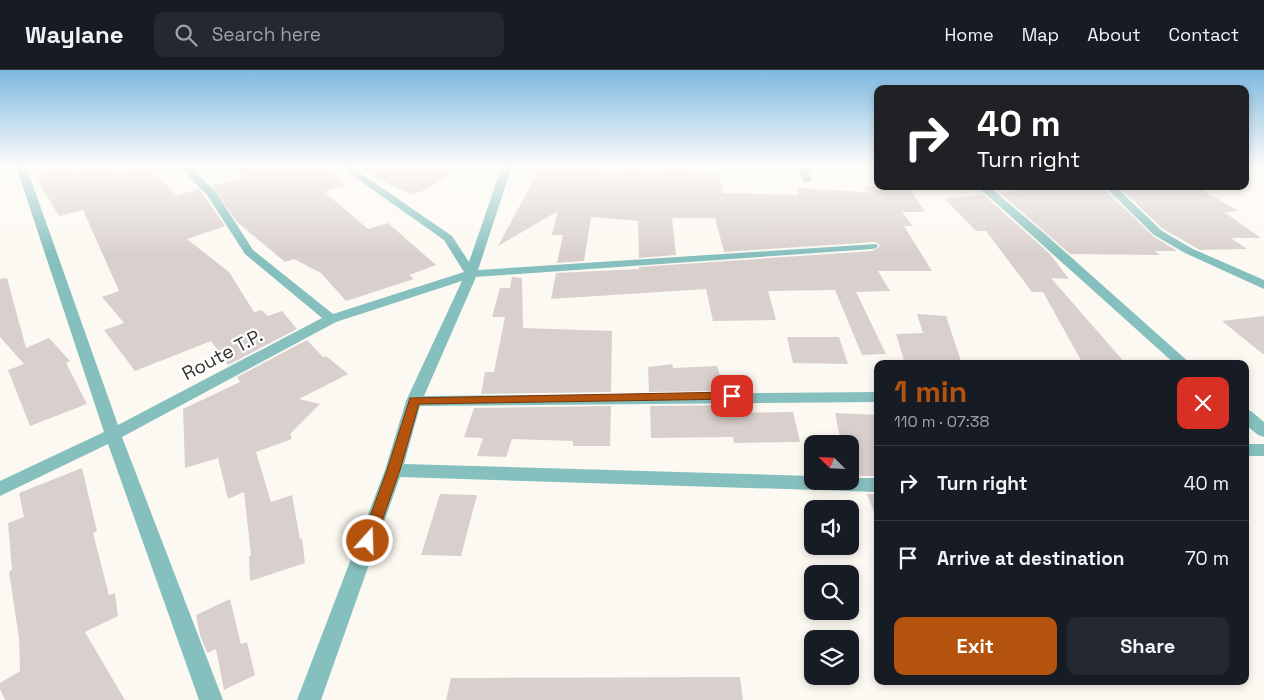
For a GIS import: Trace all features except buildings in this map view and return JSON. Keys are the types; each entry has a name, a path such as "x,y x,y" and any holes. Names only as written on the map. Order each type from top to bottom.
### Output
{"street":[{"path":"31,195 113,435 211,700"},
{"path":"213,195 249,252 331,319"},
{"path":"386,195 448,238 471,274"},
{"path":"309,700 394,470 414,401 471,274 497,195"},
{"path":"991,195 1039,234 1126,315 1179,360"},
{"path":"1119,195 1158,233 1189,252 1264,285"},
{"name":"Route T.P.","path":"0,489 113,435 331,319 471,274 872,246"},
{"path":"414,401 570,400 716,396 874,397"},
{"path":"1249,418 1264,431"},
{"path":"1249,450 1264,450"},
{"path":"394,470 874,485"}],"route":[{"path":"368,541 394,470 414,401 732,396"}]}
